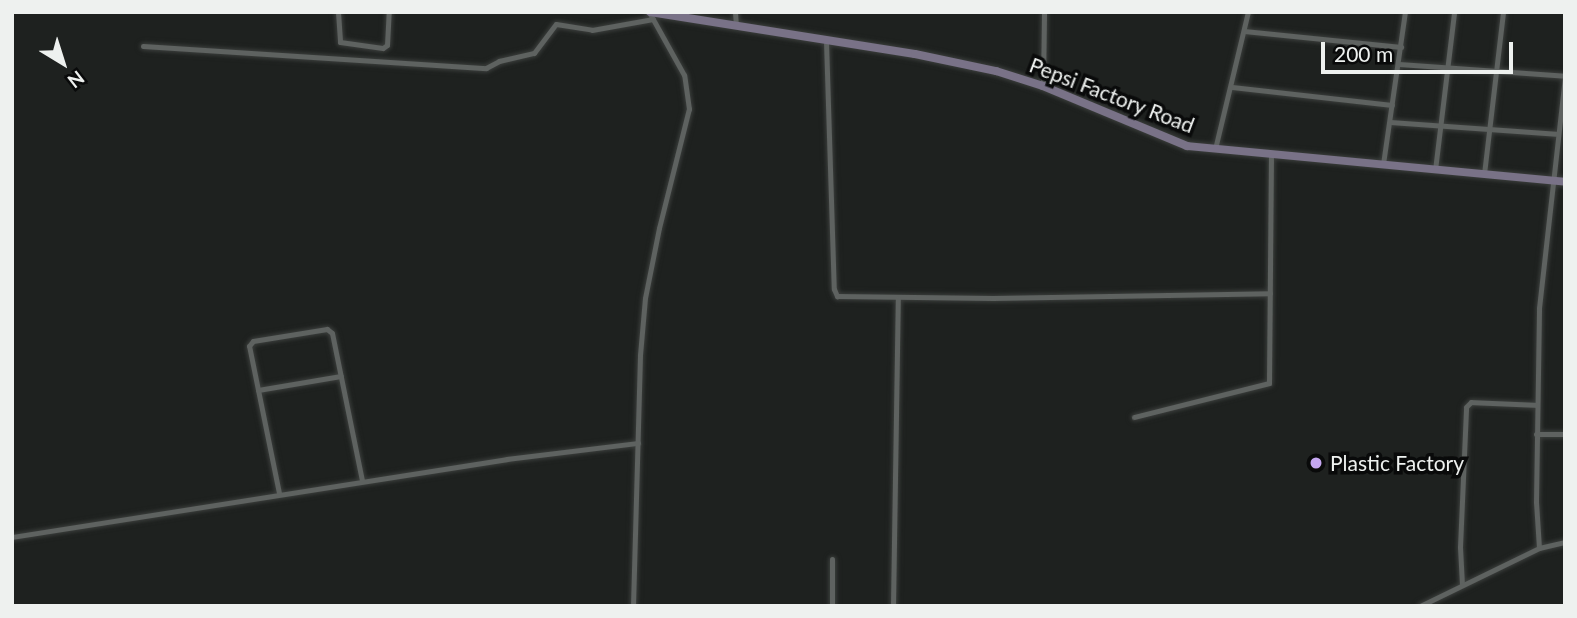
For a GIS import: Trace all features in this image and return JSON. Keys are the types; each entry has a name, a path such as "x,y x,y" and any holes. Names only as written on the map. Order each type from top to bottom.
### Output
{"main road":[{"name":"Pepsi Factory Road","path":"651,15 736,26 979,67 1043,86 1171,140 1215,150 1565,182"}],"street":[{"path":"338,12 337,38 342,44 383,48 387,45 389,12"},
{"path":"735,12 736,26"},
{"path":"1043,86 1044,12"},
{"path":"1215,150 1248,12"},
{"path":"1383,164 1405,12"},
{"path":"1435,170 1454,12"},
{"path":"1484,174 1503,12"},
{"path":"143,46 486,68 534,53 556,24 592,30 651,15 684,75 689,109 659,228 645,298 633,606"},
{"path":"1244,31 1401,47"},
{"path":"826,41 834,289 841,298 1269,293"},
{"path":"1399,64 1565,77 1556,134 1539,308 1536,434 1539,548"},
{"path":"1232,86 1392,105"},
{"path":"1390,122 1556,134"},
{"path":"1134,417 1269,383 1271,154"},
{"path":"894,606 898,298"},
{"path":"279,494 248,346 253,341 329,330 362,481"},
{"path":"258,390 341,376"},
{"path":"1462,585 1460,547 1466,407 1471,402 1537,405"},
{"path":"1536,434 1565,434"},
{"path":"12,537 362,481 638,443"},
{"path":"1420,606 1539,548 1565,542"},
{"path":"832,559 832,606"}],"place":[{"name":"Plastic Factory","path":"1316,463"}]}
